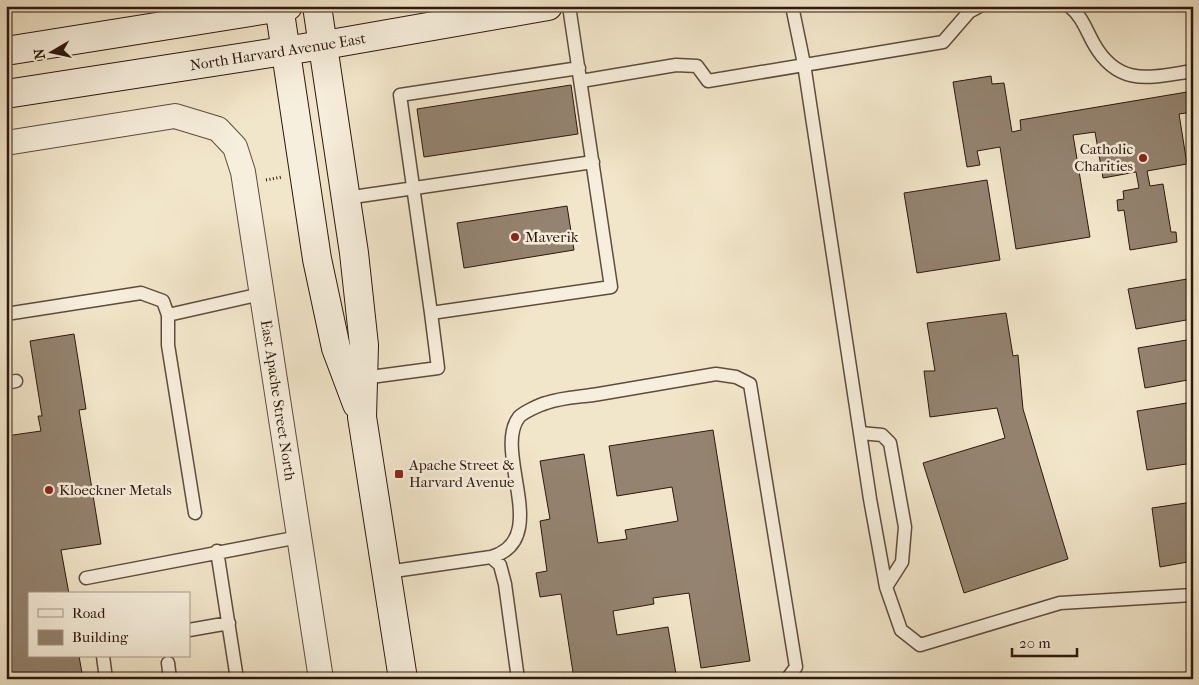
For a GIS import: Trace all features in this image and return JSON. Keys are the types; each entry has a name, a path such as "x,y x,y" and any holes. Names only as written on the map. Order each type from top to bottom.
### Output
{"main road":[{"path":"318,6 346,198 364,345 362,417 403,679"},
{"name":"North Harvard Avenue East","path":"6,94 324,44 548,6"},
{"path":"6,51 282,7 286,50 317,259 336,348 362,417"}],"street":[{"name":"East Apache Street North","path":"6,143 175,116 218,129 235,147 243,172 321,679"}],"lane":[{"path":"431,313 611,287 569,6"},
{"path":"792,6 804,64 886,587 901,630 920,645 1060,603 1193,595"},
{"path":"581,81 676,65 697,66 708,80 943,42 970,12 980,6"},
{"path":"1068,6 1078,13 1095,46 1107,63 1124,75 1145,78 1193,71"},
{"path":"363,378 438,368 400,95 579,68"},
{"path":"346,198 593,162"},
{"path":"6,314 141,292 163,301 168,315 168,346 195,513"},
{"path":"168,315 261,294"},
{"path":"386,572 491,557 503,554 512,545 519,524 520,495 511,451 511,434 520,416 545,403 716,374 736,378 750,384 796,667 788,679"},
{"path":"861,433 882,435 890,443 905,527 902,562 886,587"},
{"path":"86,578 299,536"},
{"path":"217,551 237,679"},
{"path":"491,557 500,565 505,584 518,679"},
{"path":"190,630 229,623"},
{"path":"103,658 106,679"},
{"path":"168,663 170,679"}],"building":[{"name":"Catholic Charities","path":"991,76 992,84 1004,83 1012,132 1021,130 1020,120 1193,91 1193,112 1179,114 1187,164 1147,171 1150,186 1163,184 1171,232 1176,232 1177,242 1130,250 1124,210 1118,211 1117,200 1124,199 1123,191 1139,188 1136,172 1103,178 1095,132 1073,135 1090,237 1016,249 1000,147 977,151 980,165 967,167 953,82"},
{"path":"571,85 578,134 424,157 417,109"},
{"path":"987,180 1000,260 917,273 904,193"},
{"name":"Maverik","path":"567,206 574,250 464,268 457,223"},
{"path":"1193,278 1193,328 1192,319 1136,329 1128,289"},
{"path":"1006,313 1013,356 1018,355 1023,409 1068,559 964,593 923,463 1005,438 997,408 930,417 924,371 935,371 927,323"},
{"name":"Kloeckner Metals","path":"74,334 86,409 79,410 101,544 61,550 69,592 28,592 28,658 79,658 83,679 6,679 6,436 41,431 38,416 42,416 30,341"},
{"path":"1193,339 1193,379 1145,388 1138,348"},
{"path":"1193,402 1193,463 1147,470 1137,411"},
{"path":"713,430 750,661 701,668 689,593 653,598 654,604 613,611 617,635 668,627 676,674 649,679 574,679 561,594 540,597 536,573 547,571 540,521 550,519 540,461 584,454 598,543 627,539 625,530 678,521 672,487 617,496 609,446"},
{"path":"1193,502 1193,561 1160,567 1152,508"}],"place":[{"name":"Catholic Charities","path":"1143,158"},
{"name":"Maverik","path":"515,237"},
{"name":"Apache Street & Harvard Avenue","path":"399,474"},
{"name":"Kloeckner Metals","path":"49,490"}]}
